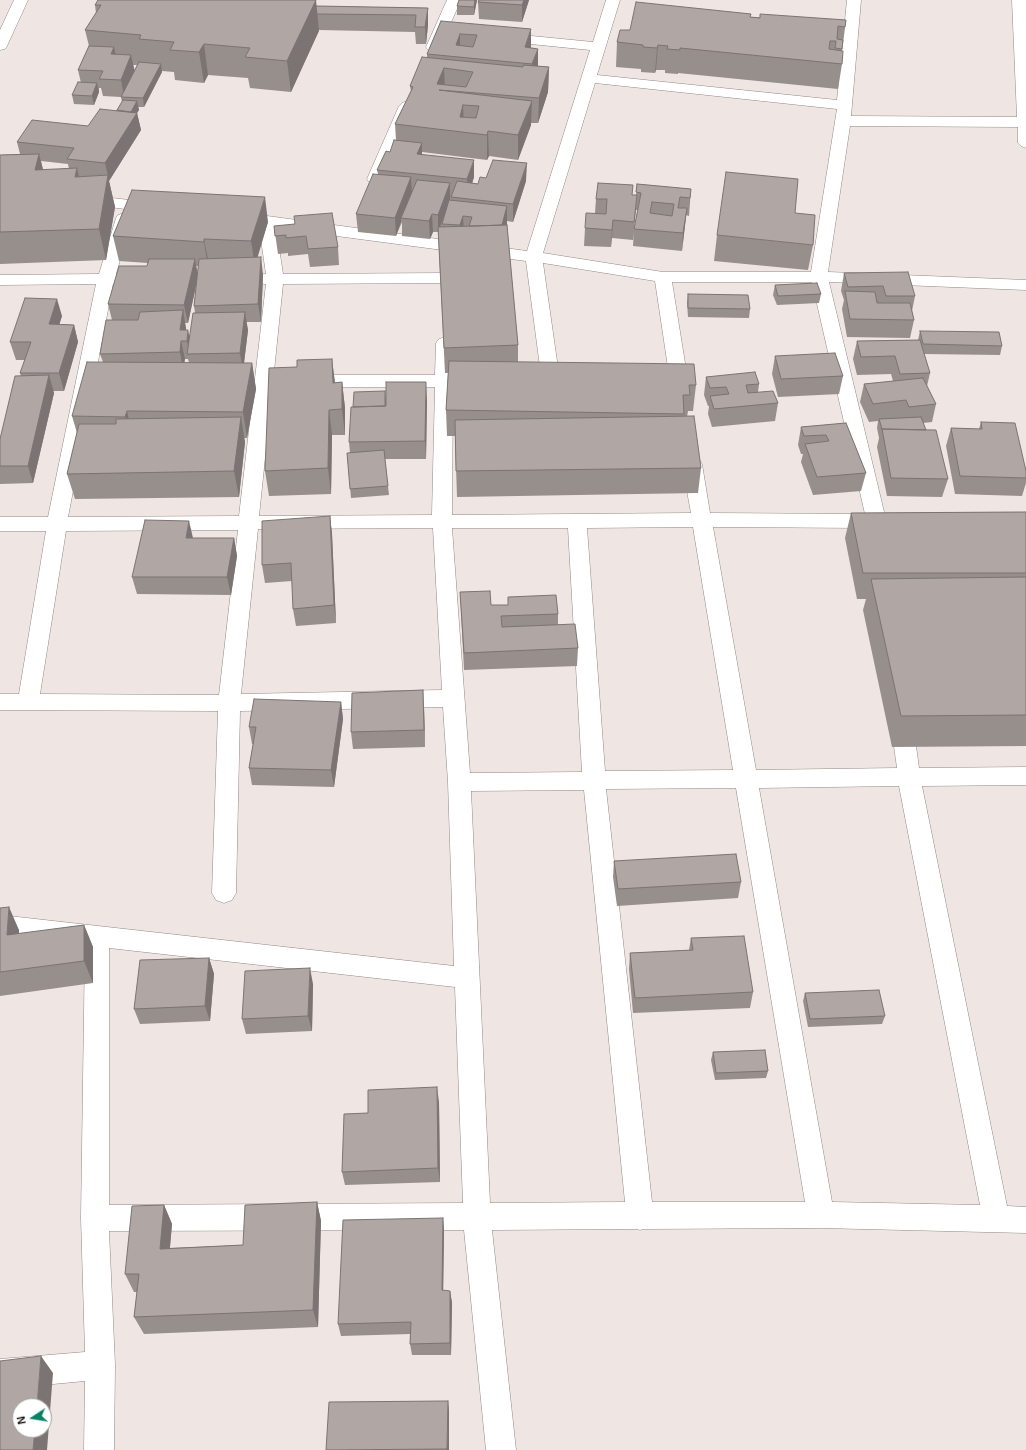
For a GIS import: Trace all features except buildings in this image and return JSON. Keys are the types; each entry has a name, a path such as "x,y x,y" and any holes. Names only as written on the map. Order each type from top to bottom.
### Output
{"street":[{"path":"0,46 4,27 21,0"},
{"path":"428,60 454,0"},
{"path":"551,382 534,257 613,0"},
{"path":"854,0 843,121 819,277 876,521 881,560"},
{"path":"1018,0 1026,143"},
{"path":"440,31 456,33"},
{"path":"488,36 598,47"},
{"path":"588,78 844,105"},
{"path":"370,190 412,96"},
{"path":"843,121 1025,122"},
{"path":"68,198 174,210"},
{"path":"28,702 57,523 93,382 106,279 128,205"},
{"path":"221,216 267,221 355,226 446,246 663,276 819,277 1026,285"},
{"path":"224,893 229,703 247,522 269,381 275,279 267,221"},
{"path":"446,246 446,302"},
{"path":"663,276 670,376 684,412"},
{"path":"244,279 446,278"},
{"path":"0,280 136,279"},
{"path":"445,325 445,380 451,449 442,521 459,782 477,1217 501,1450"},
{"path":"269,381 475,381"},
{"path":"690,447 700,520 821,1215"},
{"path":"0,524 700,520 900,521"},
{"path":"577,521 594,780 640,1217"},
{"path":"0,702 229,703 454,698"},
{"path":"899,700 909,777 996,1219"},
{"path":"459,782 1026,776"},
{"path":"0,925 468,978"},
{"path":"97,935 95,1218 100,1365 99,1450"},
{"path":"95,1218 640,1217 821,1215 1026,1220"},
{"path":"0,1374 100,1365"}]}
